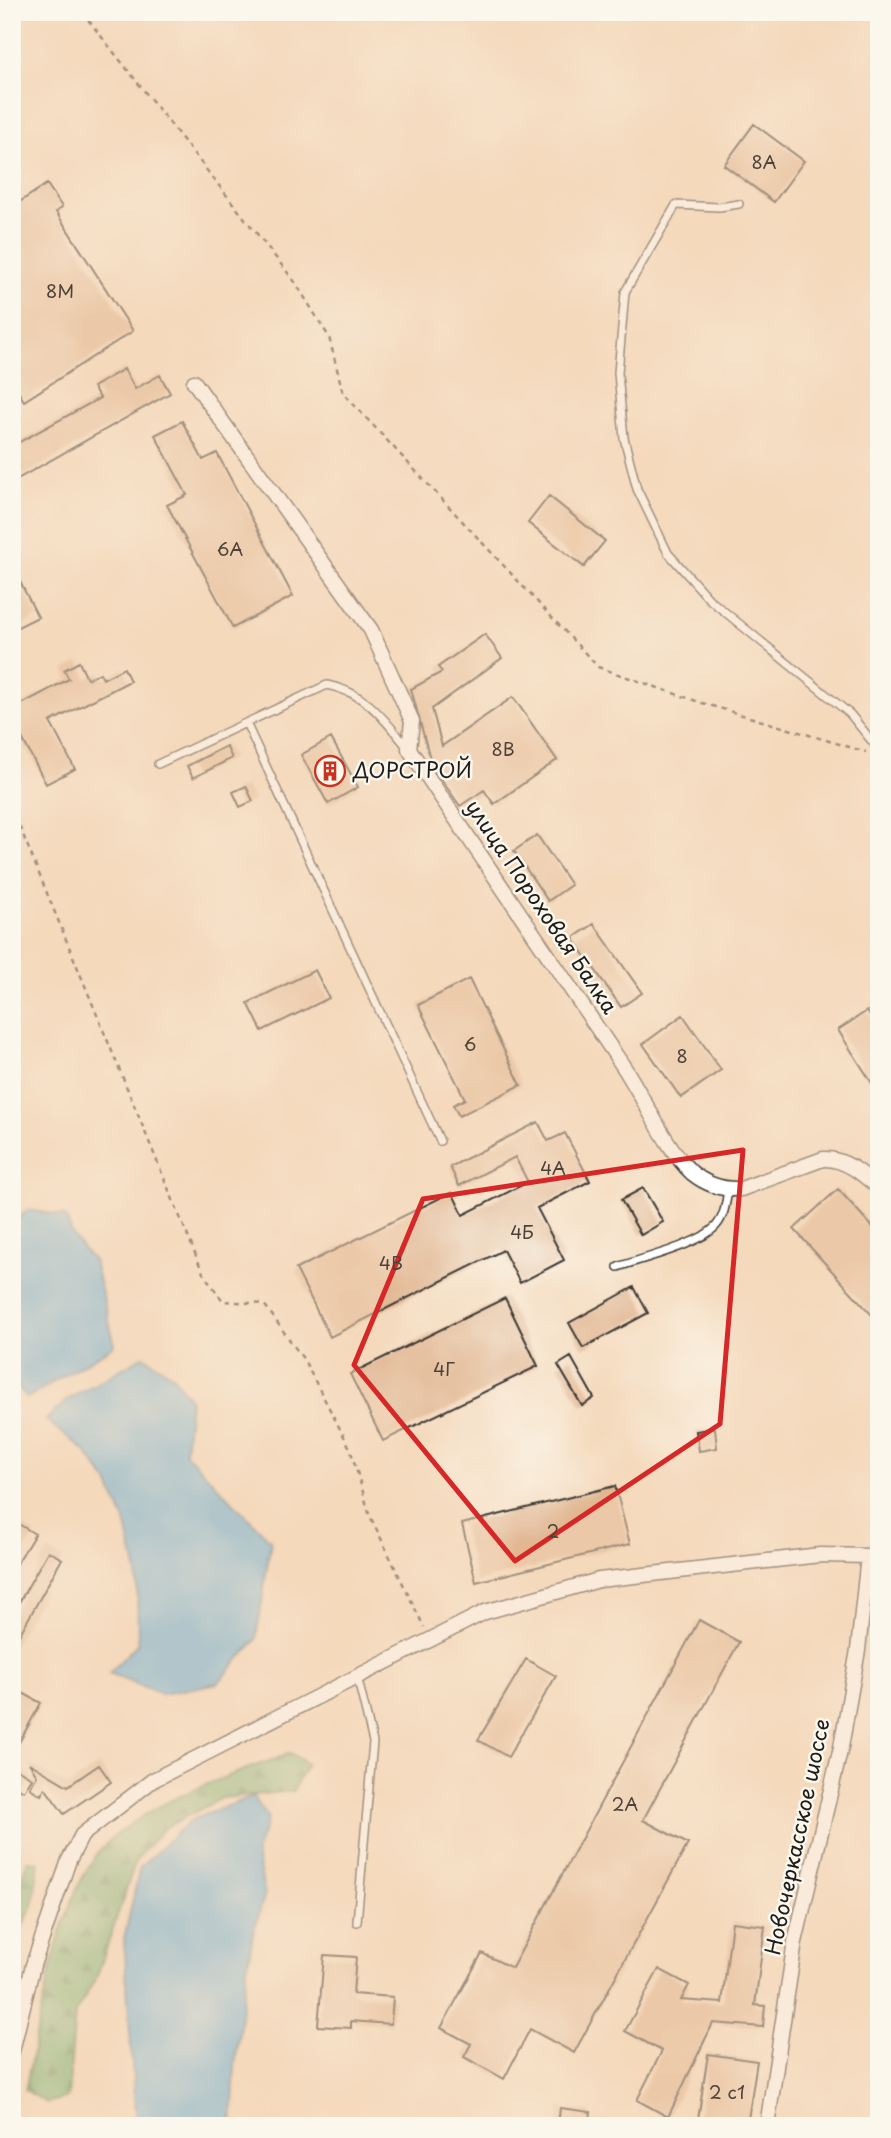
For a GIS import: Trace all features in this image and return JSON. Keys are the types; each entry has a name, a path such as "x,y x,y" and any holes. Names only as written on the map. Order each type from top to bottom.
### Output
{"street":[{"path":"194,382 371,630 412,721 409,749"},
{"name":"улица Пороховая Балка","path":"409,749 643,1097 680,1158 693,1173 712,1186 728,1189"},
{"path":"728,1189 741,1189 832,1158 857,1170 879,1188"},
{"path":"12,2052 51,1908 69,1860 82,1835 153,1780 485,1612 599,1580 820,1555 873,1554"},
{"name":"Новочеркасское шоссе","path":"767,2126 795,1942 841,1747 873,1554"}],"lane":[{"path":"740,204 719,207 676,205 625,292 618,373 624,438 637,489 668,553 709,599 850,714 879,750"},
{"path":"158,764 327,685 348,689 375,708 409,749"},
{"path":"246,723 440,1141"},
{"path":"618,1267 700,1237 715,1228 723,1214 728,1189"},
{"path":"356,1676 373,1742 357,1922"}],"path":[{"path":"82,12 295,282 329,337 343,393 598,667 699,702 866,752"},
{"path":"12,808 203,1273 223,1301 264,1304 304,1360 351,1448 370,1516 430,1639"}],"highlighted area":[{"path":"743,1150 720,1424 515,1561 354,1365 423,1199"}],"green space":[{"path":"291,1753 307,1764 293,1791 222,1798 164,1828 136,1860 97,1976 75,2014 68,2097 47,2103 25,2090 64,1921 77,1888 92,1861 110,1840 173,1799"},
{"path":"27,1861 39,1862 33,1906 12,1947 12,1908"}],"water":[{"path":"27,1210 65,1216 74,1238 94,1262 115,1345 27,1398 12,1379 12,1226"},
{"path":"144,1356 172,1375 190,1399 185,1453 271,1541 256,1640 218,1683 162,1694 109,1673 138,1643 137,1573 125,1521 108,1483 85,1451 46,1420 67,1400"},
{"path":"253,1796 268,1818 256,1854 265,1894 254,1930 246,1973 235,2066 232,2126 136,2126 124,1939 140,1867 191,1820"}],"building":[{"path":"754,124 804,161 774,202 724,165"},
{"path":"47,184 62,207 56,212 133,331 24,401 12,382 12,207"},
{"path":"124,369 135,389 160,375 170,393 12,482 12,446 100,398 93,387"},
{"path":"182,421 203,460 217,453 293,596 233,628 167,505 187,495 155,435"},
{"path":"549,496 605,541 584,567 528,523"},
{"path":"12,566 38,617 12,630"},
{"path":"485,634 502,658 432,709 442,746 513,697 557,760 494,804 484,790 460,806 432,766 411,689 442,672 438,667"},
{"path":"79,662 87,679 100,673 103,679 124,668 130,681 50,722 75,769 46,784 12,719 12,709 69,679 64,670"},
{"name":"ДОРСТРОЙ","path":"331,738 358,787 328,804 301,755"},
{"path":"226,746 232,758 193,778 187,766"},
{"path":"246,786 253,801 240,807 233,792"},
{"path":"537,835 571,885 548,901 514,851"},
{"path":"594,924 642,993 621,1007 573,938"},
{"path":"315,970 329,998 262,1031 248,1003"},
{"path":"469,979 521,1085 459,1116 453,1105 465,1099 418,1005"},
{"path":"867,1011 879,1030 879,1094 838,1030"},
{"path":"683,1015 721,1070 681,1098 643,1044"},
{"path":"538,1122 548,1141 565,1133 590,1181 537,1208 564,1260 520,1283 503,1250 330,1337 296,1269 452,1192 463,1215 528,1182 515,1157 459,1186 450,1167"},
{"path":"643,1188 663,1222 641,1235 621,1200"},
{"path":"838,1189 879,1234 879,1323 794,1229"},
{"path":"634,1287 648,1313 583,1348 569,1323"},
{"path":"505,1298 538,1366 383,1441 350,1374"},
{"path":"571,1357 594,1398 582,1406 558,1365"},
{"path":"715,1428 717,1448 699,1451 696,1431"},
{"path":"615,1486 630,1544 476,1582 462,1524"},
{"path":"12,1520 35,1534 12,1571"},
{"path":"48,1551 62,1559 12,1648 12,1615"},
{"path":"699,1620 739,1642 643,1820 688,1844 574,2053 530,2029 504,2079 464,2057 471,2044 441,2028 482,1953 512,1968"},
{"path":"526,1659 556,1676 508,1757 478,1740"},
{"path":"12,1687 41,1703 12,1755"},
{"path":"29,1763 68,1786 99,1765 111,1782 64,1814 45,1788 41,1795 30,1788 37,1775"},
{"path":"12,1766 32,1778 24,1791 12,1784"},
{"path":"732,1922 765,1926 755,2005 765,2006 763,2027 713,2023 668,2117 637,2100 662,2051 625,2031 659,1969 689,1985 681,2000 722,2003"},
{"path":"324,1955 356,1957 353,1994 393,1997 391,2024 351,2021 351,2028 318,2026"},
{"path":"708,2054 757,2061 747,2126 697,2126"},
{"path":"560,2108 591,2112 589,2126 558,2126"}],"place":[{"name":"ДОРСТРОЙ","path":"330,771"}]}
